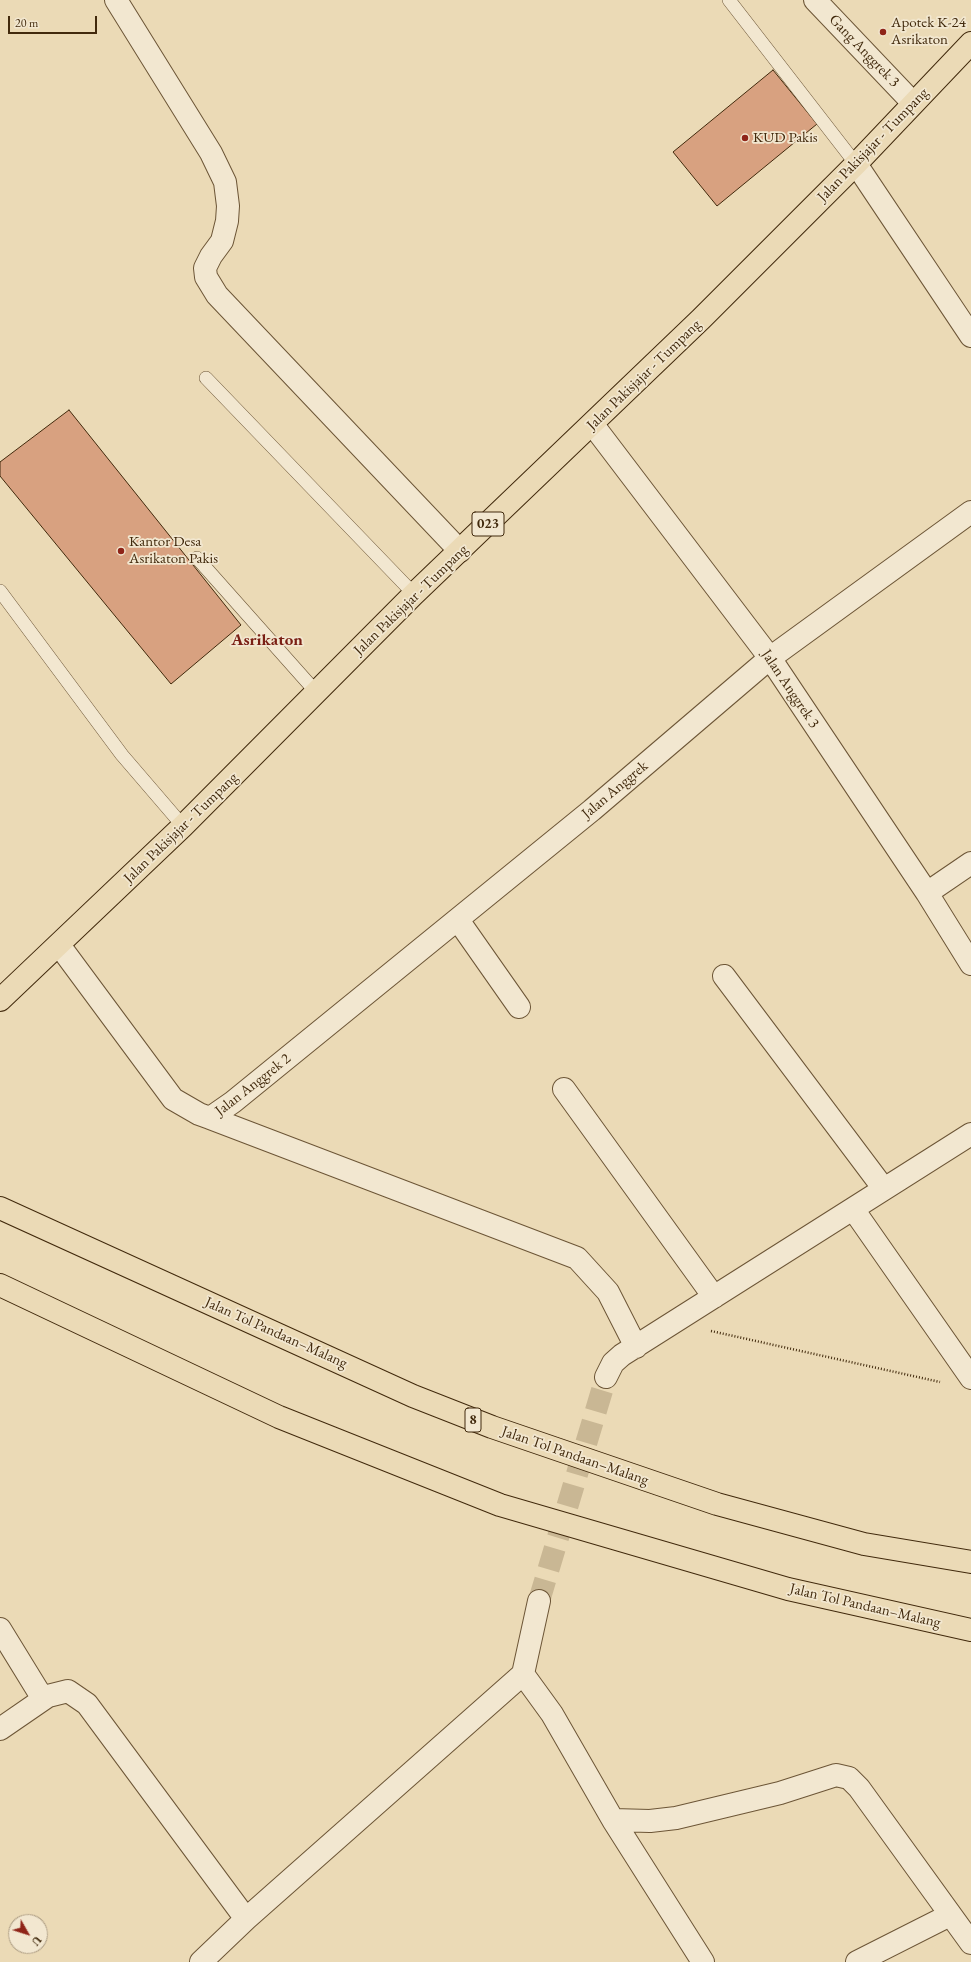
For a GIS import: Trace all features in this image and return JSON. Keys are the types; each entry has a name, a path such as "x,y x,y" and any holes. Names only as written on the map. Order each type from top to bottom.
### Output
{"main road":[{"name":"Jalan Pakisjajar - Tumpang","path":"0,1000 183,826 414,594 593,424 856,164 971,43"},
{"name":"Jalan Tol Pandaan–Malang","path":"0,1208 413,1396 492,1427 716,1504 864,1544 971,1562"},
{"name":"Jalan Tol Pandaan–Malang","path":"0,1285 279,1416 500,1505 788,1589 971,1630"}],"street":[{"path":"116,0 211,153 225,182 228,206 227,221 222,241 210,256 205,268 206,277 217,295 460,551"},
{"name":"Gang Anggrek 3","path":"815,0 913,103"},
{"path":"856,164 971,336"},
{"name":"Jalan Anggrek 3","path":"593,424 770,658 927,893 971,964"},
{"name":"Jalan Anggrek","path":"458,920 524,864 592,810 770,658 971,512"},
{"path":"927,893 971,863"},
{"path":"458,920 519,1007"},
{"name":"Jalan Anggrek 2","path":"59,945 173,1099 199,1114 210,1118 233,1102 458,920"},
{"path":"724,976 884,1189"},
{"path":"564,1089 714,1297"},
{"path":"210,1118 577,1258 608,1292 636,1347"},
{"path":"606,1377 613,1363 622,1355 971,1134"},
{"path":"853,1209 971,1378"},
{"path":"201,1962 246,1919 523,1674 539,1601"},
{"path":"0,1629 43,1700"},
{"path":"523,1674 552,1714 613,1820 702,1962"},
{"path":"0,1729 43,1700 68,1691 87,1704 246,1919"},
{"path":"613,1820 650,1821 676,1818 780,1792 836,1776 849,1778 859,1788 971,1943"},
{"path":"857,1962 950,1915"}],"lane":[{"path":"729,0 856,164"},
{"path":"206,378 414,594"},
{"path":"197,558 317,693"},
{"path":"0,591 122,754 183,826"}],"path":[{"path":"673,1323 948,1383"}],"building":[{"name":"KUD Pakis","path":"773,70 817,124 717,206 673,152"},
{"name":"Kantor Desa Asrikaton Pakis","path":"69,410 241,625 171,684 0,476 0,462"}],"tunnel":[{"path":"539,1601 606,1377"}],"place":[{"name":"Apotek K-24 Asrikaton","path":"883,32"},
{"name":"KUD Pakis","path":"745,138"},
{"name":"Kantor Desa Asrikaton Pakis","path":"121,551"}],"district":[{"name":"Asrikaton","path":"267,640"}]}
